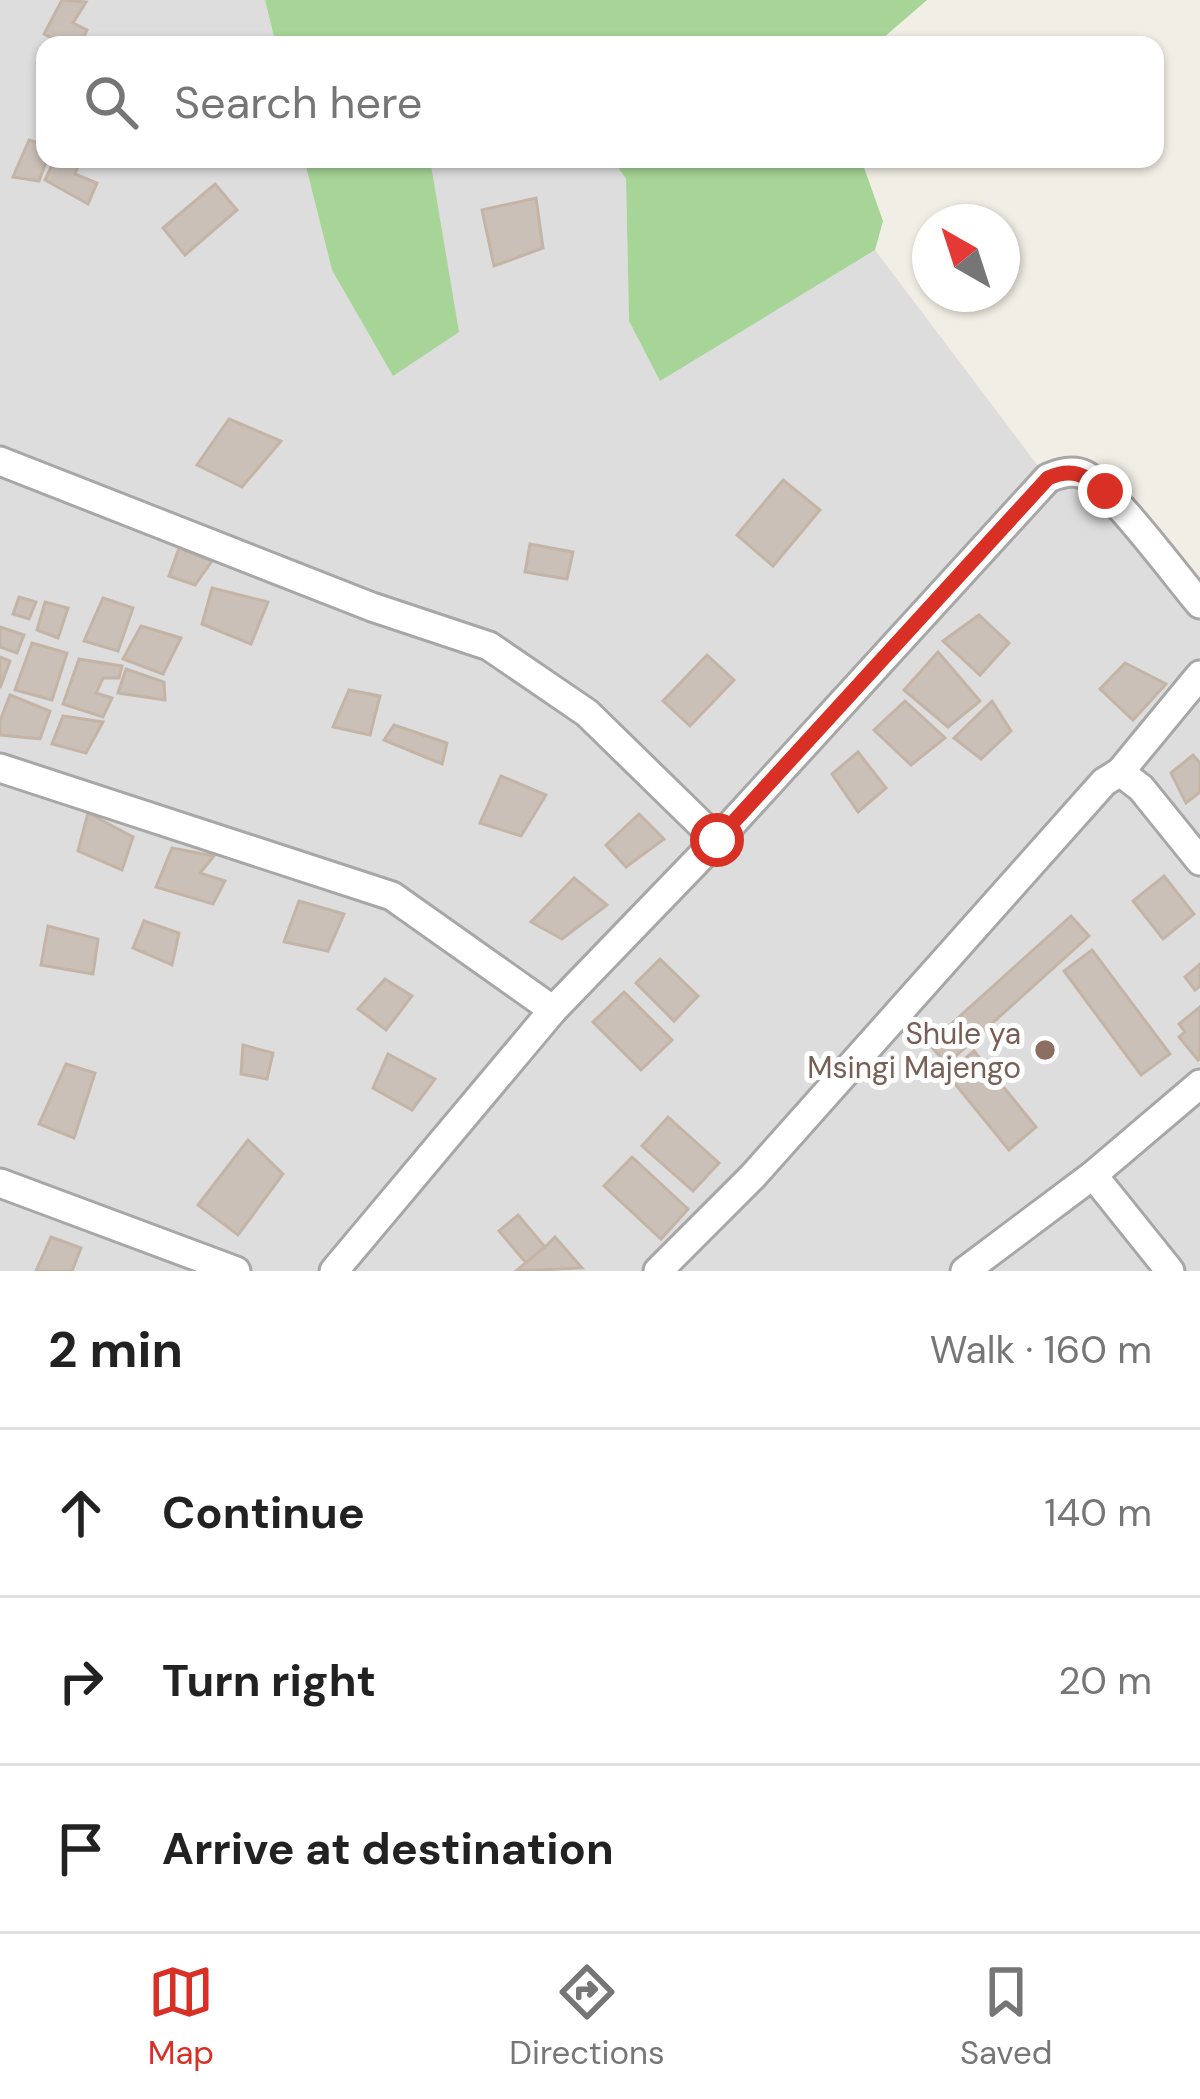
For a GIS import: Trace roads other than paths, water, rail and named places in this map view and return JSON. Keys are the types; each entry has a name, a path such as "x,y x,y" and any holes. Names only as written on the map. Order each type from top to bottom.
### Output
{"street":[{"path":"0,461 372,607 489,646 587,713 717,840"},
{"path":"334,1271 554,1010 717,840 1048,478 1064,472 1084,474 1105,491 1200,604"},
{"path":"658,1271 753,1175 1104,782 1120,772 1200,675"},
{"path":"0,768 392,896 554,1010"},
{"path":"1120,772 1141,788 1200,861"},
{"path":"965,1271 1093,1175 1200,1084"},
{"path":"1093,1175 1170,1271"},
{"path":"0,1183 236,1271"}],"place":[{"name":"Shule ya Msingi Majengo","path":"1045,1050"}]}
